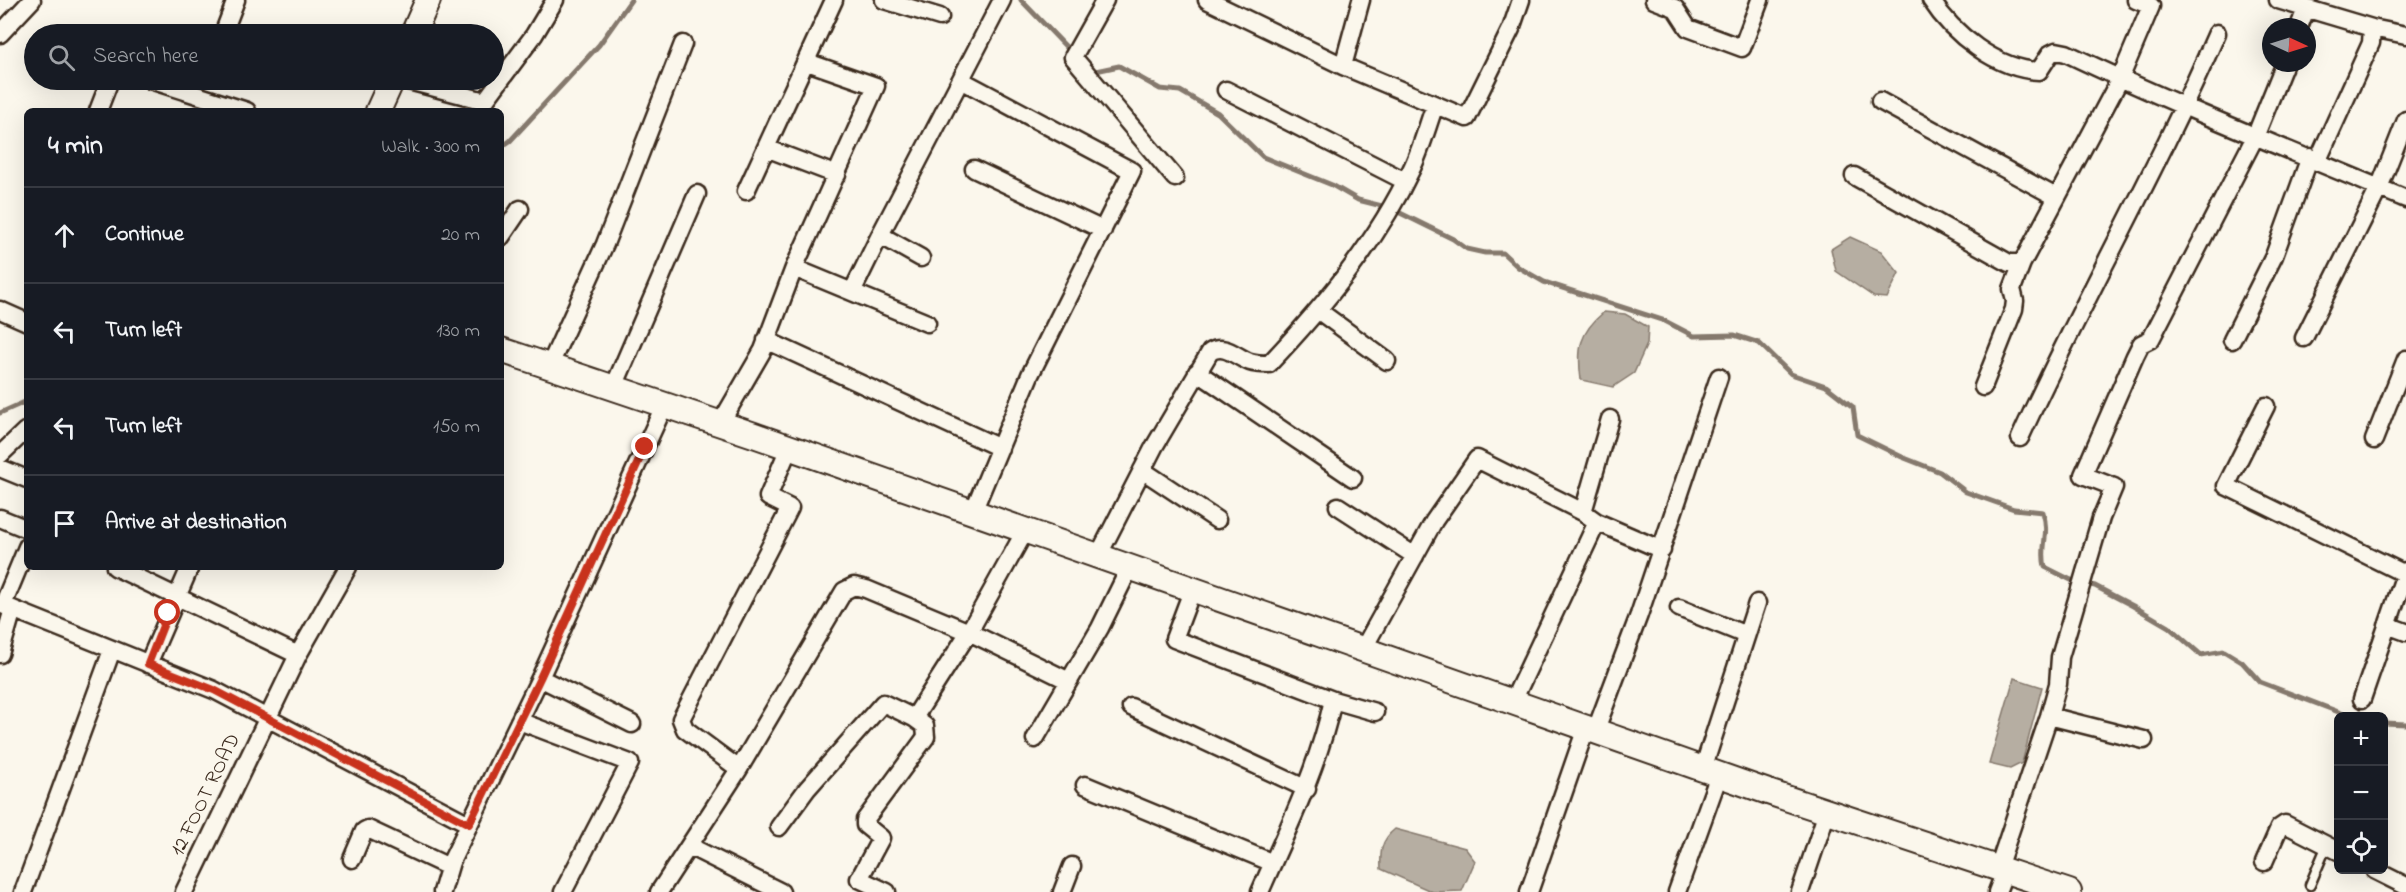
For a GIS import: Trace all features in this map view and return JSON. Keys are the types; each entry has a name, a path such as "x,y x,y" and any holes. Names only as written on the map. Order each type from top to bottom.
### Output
{"street":[{"path":"0,34 32,0"},
{"path":"227,24 236,0"},
{"path":"417,24 428,0"},
{"path":"504,75 534,35 555,0"},
{"path":"746,191 834,0"},
{"path":"852,292 1002,0"},
{"path":"1105,0 1073,57 1175,178"},
{"path":"1207,0 1343,66 1467,118 1511,29 1521,0"},
{"path":"1343,66 1361,0"},
{"path":"1654,0 1682,4 1688,28 1742,48 1760,0"},
{"path":"1931,0 1945,22 1989,55 2024,70 2039,70 2050,54 2056,51 2406,200"},
{"path":"1983,387 2015,305 2012,289 2022,263 2120,79 2151,6 2136,0"},
{"path":"2278,0 2373,28 2406,35"},
{"path":"890,1 940,17"},
{"path":"2302,18 2306,9"},
{"path":"2232,340 2274,256 2314,159 2371,43 2373,28"},
{"path":"2020,438 2065,339 2185,107 2217,33"},
{"path":"549,367 604,244 682,44"},
{"path":"720,424 766,340 794,267 876,86 807,62"},
{"path":"2000,877 2058,684 2060,657 2101,518 2114,487 2083,475 2138,350 2141,344 2151,339 2255,137 2281,72"},
{"path":"961,80 1132,171 1030,375 972,514"},
{"path":"99,108 106,90"},
{"path":"181,90 238,108"},
{"path":"379,108 387,90"},
{"path":"443,90 485,101 493,90"},
{"path":"1226,90 1405,181"},
{"path":"1880,100 2056,197"},
{"path":"1097,558 1142,470 1210,352 1223,348 1250,362 1269,364 1319,311 1377,228 1411,171 1435,105"},
{"path":"2304,338 2379,188 2406,120"},
{"path":"766,148 837,175"},
{"path":"974,169 1102,230"},
{"path":"1854,176 2009,263 2022,263"},
{"path":"613,389 697,194"},
{"path":"504,233 520,209"},
{"path":"880,235 921,258"},
{"path":"794,267 927,324"},
{"path":"0,310 24,321"},
{"path":"1319,311 1387,361"},
{"path":"766,340 1000,448"},
{"path":"504,351 789,448 1024,533 1827,812 2000,877 2070,892"},
{"path":"2374,440 2406,359"},
{"path":"1197,372 1353,478"},
{"path":"1529,892 1662,550 1719,377"},
{"path":"442,892 449,867 540,678 664,406"},
{"path":"2266,406 2226,486 2405,572 2361,699"},
{"path":"1583,512 1610,419"},
{"path":"0,455 24,432"},
{"path":"739,769 685,729 681,719 790,508 768,497 789,448"},
{"path":"1362,651 1434,521 1477,459 1583,512 1598,522 1662,550"},
{"path":"0,468 24,478"},
{"path":"1142,470 1217,520"},
{"path":"1338,506 1415,555"},
{"path":"0,518 24,528"},
{"path":"1512,703 1598,522"},
{"path":"914,718 969,632 1024,533"},
{"path":"0,654 6,606 24,555"},
{"path":"1035,739 1100,628 1129,569"},
{"path":"120,570 298,655"},
{"path":"148,664 175,596 188,570"},
{"name":"12 FOOT ROAD","path":"186,888 298,655 346,570"},
{"path":"658,892 739,769 844,591 854,586 866,589 969,632 1067,681"},
{"path":"1192,591 1174,639 1333,700 1375,712"},
{"path":"1677,892 1746,635 1757,603"},
{"path":"6,606 214,690 469,824"},
{"path":"1679,608 1746,635"},
{"path":"2386,625 2406,632"},
{"path":"23,892 112,650"},
{"path":"540,678 632,724"},
{"path":"1260,892 1307,789 1323,744 1333,700"},
{"path":"779,827 807,789 883,703 914,718 925,726 926,737 864,823 881,838 859,879 887,892"},
{"path":"1131,707 1307,789"},
{"path":"2049,716 2144,740"},
{"path":"519,721 630,763 563,892"},
{"path":"1085,785 1273,863"},
{"path":"1800,892 1827,812"},
{"path":"2264,862 2278,828 2285,824 2333,848"},
{"path":"352,859 364,831 368,829 449,867"},
{"path":"689,846 759,887 782,892"},
{"path":"1062,892 1072,866"},
{"path":"2382,874 2406,886"}],"lane":[{"path":"2310,885 2333,848"}],"shaded area":[{"path":"1850,237 1881,251 1899,273 1887,298 1874,297 1836,271 1831,249"},
{"path":"1604,312 1625,314 1648,327 1647,344 1634,373 1613,387 1581,380 1579,359 1582,342 1589,327"},
{"path":"2014,678 2042,687 2022,763 2010,769 1989,764"},
{"path":"1395,829 1465,848 1475,861 1462,891 1433,892 1381,869 1382,847 1387,837"}],"waterway":[{"path":"504,145 599,45 631,0"},
{"path":"1021,0 1072,53"},
{"path":"1091,72 1119,66 1160,89 1180,91 1218,113 1263,157 1332,185 1358,200 1390,208 1453,239 1467,249 1485,253 1503,253 1518,267 1544,282 1665,321 1694,336 1734,335 1759,343 1791,374 1826,386 1853,407 1857,435 1940,472 1966,492 2014,509 2043,512 2046,528 2045,567 2071,580 2095,586 2133,606 2169,627 2201,655 2224,651 2242,662 2260,682 2339,712"},
{"path":"0,413 24,402"},
{"path":"2388,723 2406,724"}],"route":[{"path":"168,613 148,664 214,690 469,824 540,678 645,447"}]}
